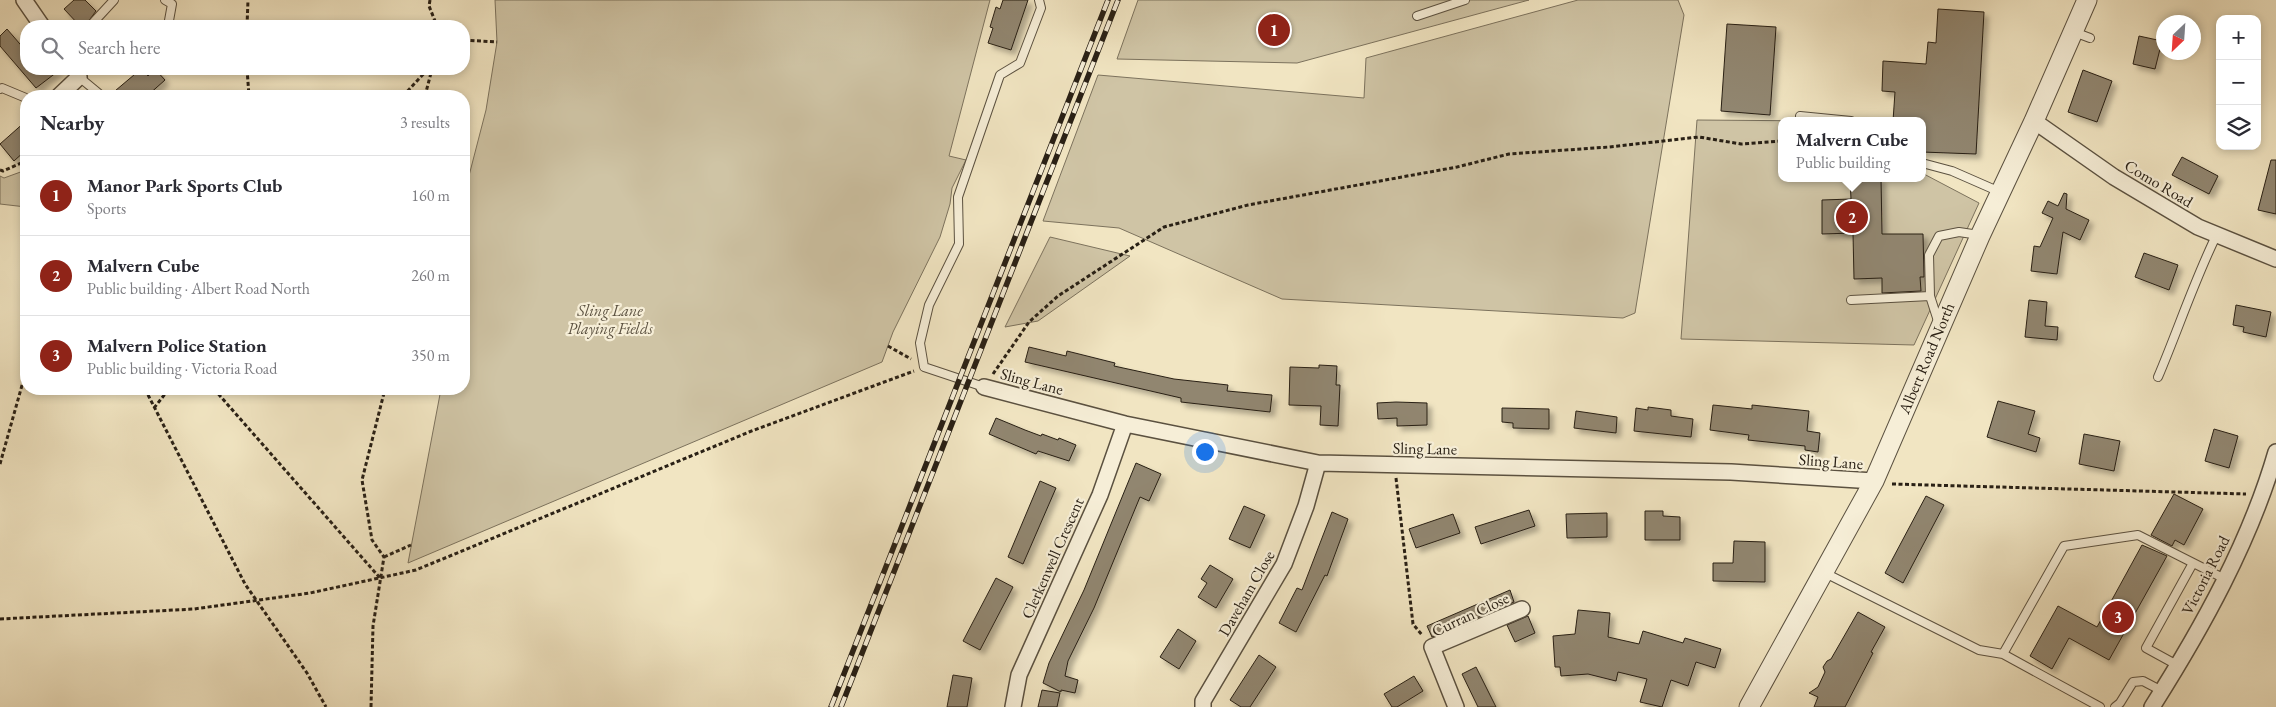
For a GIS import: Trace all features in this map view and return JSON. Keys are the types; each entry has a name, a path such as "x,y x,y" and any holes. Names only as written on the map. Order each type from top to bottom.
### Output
{"street":[{"path":"24,0 38,20"},
{"name":"Albert Road North","path":"1749,707 1873,484 1940,326 2000,192 2034,121 2082,35 2087,0"},
{"path":"64,90 76,75"},
{"name":"Como Road","path":"2034,121 2114,176 2198,227 2276,259"},
{"name":"Sling Lane","path":"984,387 1125,424 1318,462 1731,472 1873,484"},
{"name":"Clerkenwell Crescent","path":"1013,707 1019,675 1100,495 1125,424"},
{"name":"Victoria Road","path":"2152,707 2225,579 2264,494 2276,452"},
{"name":"Daveham Close","path":"1203,707 1203,701 1284,564 1306,506 1318,462"},
{"name":"Curran Close","path":"1456,707 1432,647 1522,609"}],"lane":[{"path":"96,20 114,0"},
{"path":"165,0 172,4 169,20"},
{"path":"984,387 923,363 920,343 929,305 959,244 958,197 1000,75 1020,63 1041,8 1039,0"},
{"path":"1417,16 1466,0"},
{"path":"80,75 96,90"},
{"path":"0,89 2,88 20,96"},
{"path":"1800,116 1810,117"},
{"path":"1926,164 1952,171 2000,192"},
{"path":"1940,326 1930,296 1929,255 1939,236 1959,232 1980,236"},
{"path":"2158,377 2180,325 2198,273 2217,234"},
{"path":"1851,300 1930,296"},
{"path":"2003,654 2064,546 2138,535 2225,579"},
{"path":"2177,665 2146,648 2193,563"},
{"path":"1823,572 1979,650 2003,654 2100,707"},
{"path":"2115,707 2120,703 2133,682 2143,681 2162,691"}],"path":[{"path":"247,20 248,0"},
{"path":"430,0 429,6 435,20"},
{"path":"470,40 497,42"},
{"path":"247,75 249,90"},
{"path":"409,90 422,75"},
{"path":"427,90 430,75"},
{"path":"984,387 1029,322 1058,296 1164,227 1248,205 1458,167 1509,154 1637,145 1700,137 1741,144 1778,141"},
{"path":"0,170 3,171 20,164"},
{"path":"888,346 923,363"},
{"path":"0,619 194,609 310,593 416,570 749,432 923,363"},
{"path":"0,464 20,392"},
{"path":"148,395 245,584 307,673 326,707"},
{"path":"154,408 164,395"},
{"path":"219,395 381,578"},
{"path":"371,707 373,626 384,557 372,540 362,480 383,395"},
{"path":"1394,465 1413,624 1432,647"},
{"path":"1873,484 2264,494"},
{"path":"384,557 411,545"}],"green space":[{"name":"Sling Lane Playing Fields","path":"495,0 990,0 949,156 966,160 952,188 950,204 940,237 893,332 882,362 408,563 440,395 470,395 470,172 486,110 497,42"},
{"path":"1138,0 1529,0 1297,63 1117,59"},
{"path":"1578,0 1678,0 1684,15 1635,313 1623,318 1282,299 1119,228 1043,221 1098,75 1364,98 1366,58"},
{"path":"1697,120 1778,121 1778,182 1926,182 1926,175 1979,203 1914,345 1681,339"},
{"path":"20,172 20,206 0,204 0,176 4,178"},
{"path":"1050,237 1130,256 1038,321 1005,327"}],"building":[{"path":"74,0 85,0 96,11 89,20 74,20 64,9"},
{"path":"1003,0 1028,0 1011,50 988,43 993,28 990,27 996,7 1000,9"},
{"path":"1938,9 1984,12 1976,154 1926,152 1926,117 1893,117 1895,92 1882,91 1883,61 1926,64 1928,42 1936,43"},
{"path":"1727,24 1776,27 1770,115 1721,111"},
{"path":"7,29 20,44 20,69 0,46 0,36"},
{"path":"2139,36 2156,40 2157,60 2155,69 2133,64"},
{"path":"2083,70 2112,81 2097,122 2068,112"},
{"path":"25,75 53,75 36,88"},
{"path":"134,75 160,75 165,80 154,90 116,90"},
{"path":"20,126 20,156 14,161 0,144"},
{"path":"2182,157 2218,176 2209,194 2172,175"},
{"path":"2271,160 2276,160 2276,214 2258,210"},
{"path":"1850,182 1881,182 1882,234 1923,234 1924,277 1920,277 1921,291 1882,293 1882,278 1854,279 1853,233 1822,234 1822,200 1851,199"},
{"path":"2064,193 2067,194 2066,209 2089,220 2080,240 2063,232 2057,274 2031,271 2034,246 2040,247 2053,218 2042,213 2048,201 2058,206"},
{"path":"2144,253 2178,265 2169,290 2135,277"},
{"path":"2029,300 2047,302 2045,326 2058,327 2057,340 2025,337"},
{"path":"2236,305 2271,312 2266,337 2243,332 2244,327 2233,325"},
{"path":"1029,347 1066,356 1067,351 1115,363 1114,366 1174,379 1228,385 1227,391 1272,395 1270,412 1181,402 1181,398 1025,362"},
{"path":"1319,365 1337,366 1336,385 1340,385 1338,426 1320,425 1321,406 1289,405 1290,367 1319,368"},
{"path":"1998,401 2035,411 2028,434 2040,438 2036,452 1987,437"},
{"path":"1377,403 1427,403 1427,425 1397,426 1397,418 1378,419"},
{"path":"1713,405 1752,409 1752,405 1809,411 1807,431 1820,433 1818,452 1805,450 1805,446 1748,440 1749,435 1710,430"},
{"path":"1648,407 1671,410 1671,416 1693,419 1691,437 1634,431 1636,408 1648,410"},
{"path":"1502,408 1549,409 1549,429 1513,428 1513,423 1502,422"},
{"path":"1576,411 1617,417 1616,433 1574,428"},
{"path":"996,418 1041,436 1042,434 1058,440 1059,438 1076,445 1069,461 1038,451 1036,454 989,434"},
{"path":"2214,429 2238,436 2229,468 2205,461"},
{"path":"2084,434 2120,441 2114,471 2079,464"},
{"path":"1136,463 1161,474 1149,501 1140,497 1094,608 1068,661 1065,676 1078,680 1075,693 1061,690 1061,692 1043,683 1049,663 1084,590"},
{"path":"1040,481 1056,488 1023,564 1008,557"},
{"path":"2174,494 2203,509 2184,545 2175,540 2172,546 2151,535"},
{"path":"1926,496 1944,505 1903,583 1885,573"},
{"path":"1244,506 1265,515 1250,548 1229,539"},
{"path":"1529,510 1535,526 1481,544 1475,527"},
{"path":"1645,511 1663,511 1663,516 1680,517 1680,540 1645,540"},
{"path":"1332,512 1348,519 1327,576 1325,575 1296,632 1279,623 1297,588 1302,590"},
{"path":"1607,513 1607,537 1567,538 1566,514"},
{"path":"1453,514 1460,533 1416,548 1409,529"},
{"path":"1734,541 1765,542 1765,582 1713,581 1713,563 1733,563"},
{"path":"2142,545 2167,556 2109,660 2069,638 2052,669 2030,656 2058,606 2097,627"},
{"path":"1210,565 1233,579 1216,608 1198,597 1207,583 1201,579"},
{"path":"996,578 1013,587 980,650 963,641"},
{"path":"1510,590 1514,602 1432,637 1427,626"},
{"path":"1578,610 1610,613 1608,637 1639,644 1643,631 1683,643 1685,638 1721,649 1715,668 1696,662 1688,686 1671,680 1662,707 1640,702 1647,679 1618,672 1616,681 1588,674 1561,676 1560,667 1555,667 1553,636 1575,634"},
{"path":"1858,612 1885,627 1871,652 1873,653 1845,707 1814,707 1818,697 1809,693 1818,687 1825,672 1823,667 1831,659"},
{"path":"1528,616 1535,633 1515,642 1507,625"},
{"path":"1178,629 1196,641 1179,669 1160,657"},
{"path":"1259,655 1276,667 1250,707 1241,707 1230,700"},
{"path":"1476,667 1496,707 1478,707 1462,674"},
{"path":"953,675 972,678 967,707 947,707"},
{"path":"1414,676 1423,691 1397,707 1392,707 1384,694"},
{"path":"1042,690 1060,693 1057,707 1038,707"}],"railway":[{"path":"831,707 1108,0"},
{"path":"841,707 1118,0"}],"place":[{"name":"Manor Park Sports Club","path":"1274,30"},
{"name":"Malvern Cube","path":"1852,217"},
{"name":"Malvern Police Station","path":"2118,617"}]}
